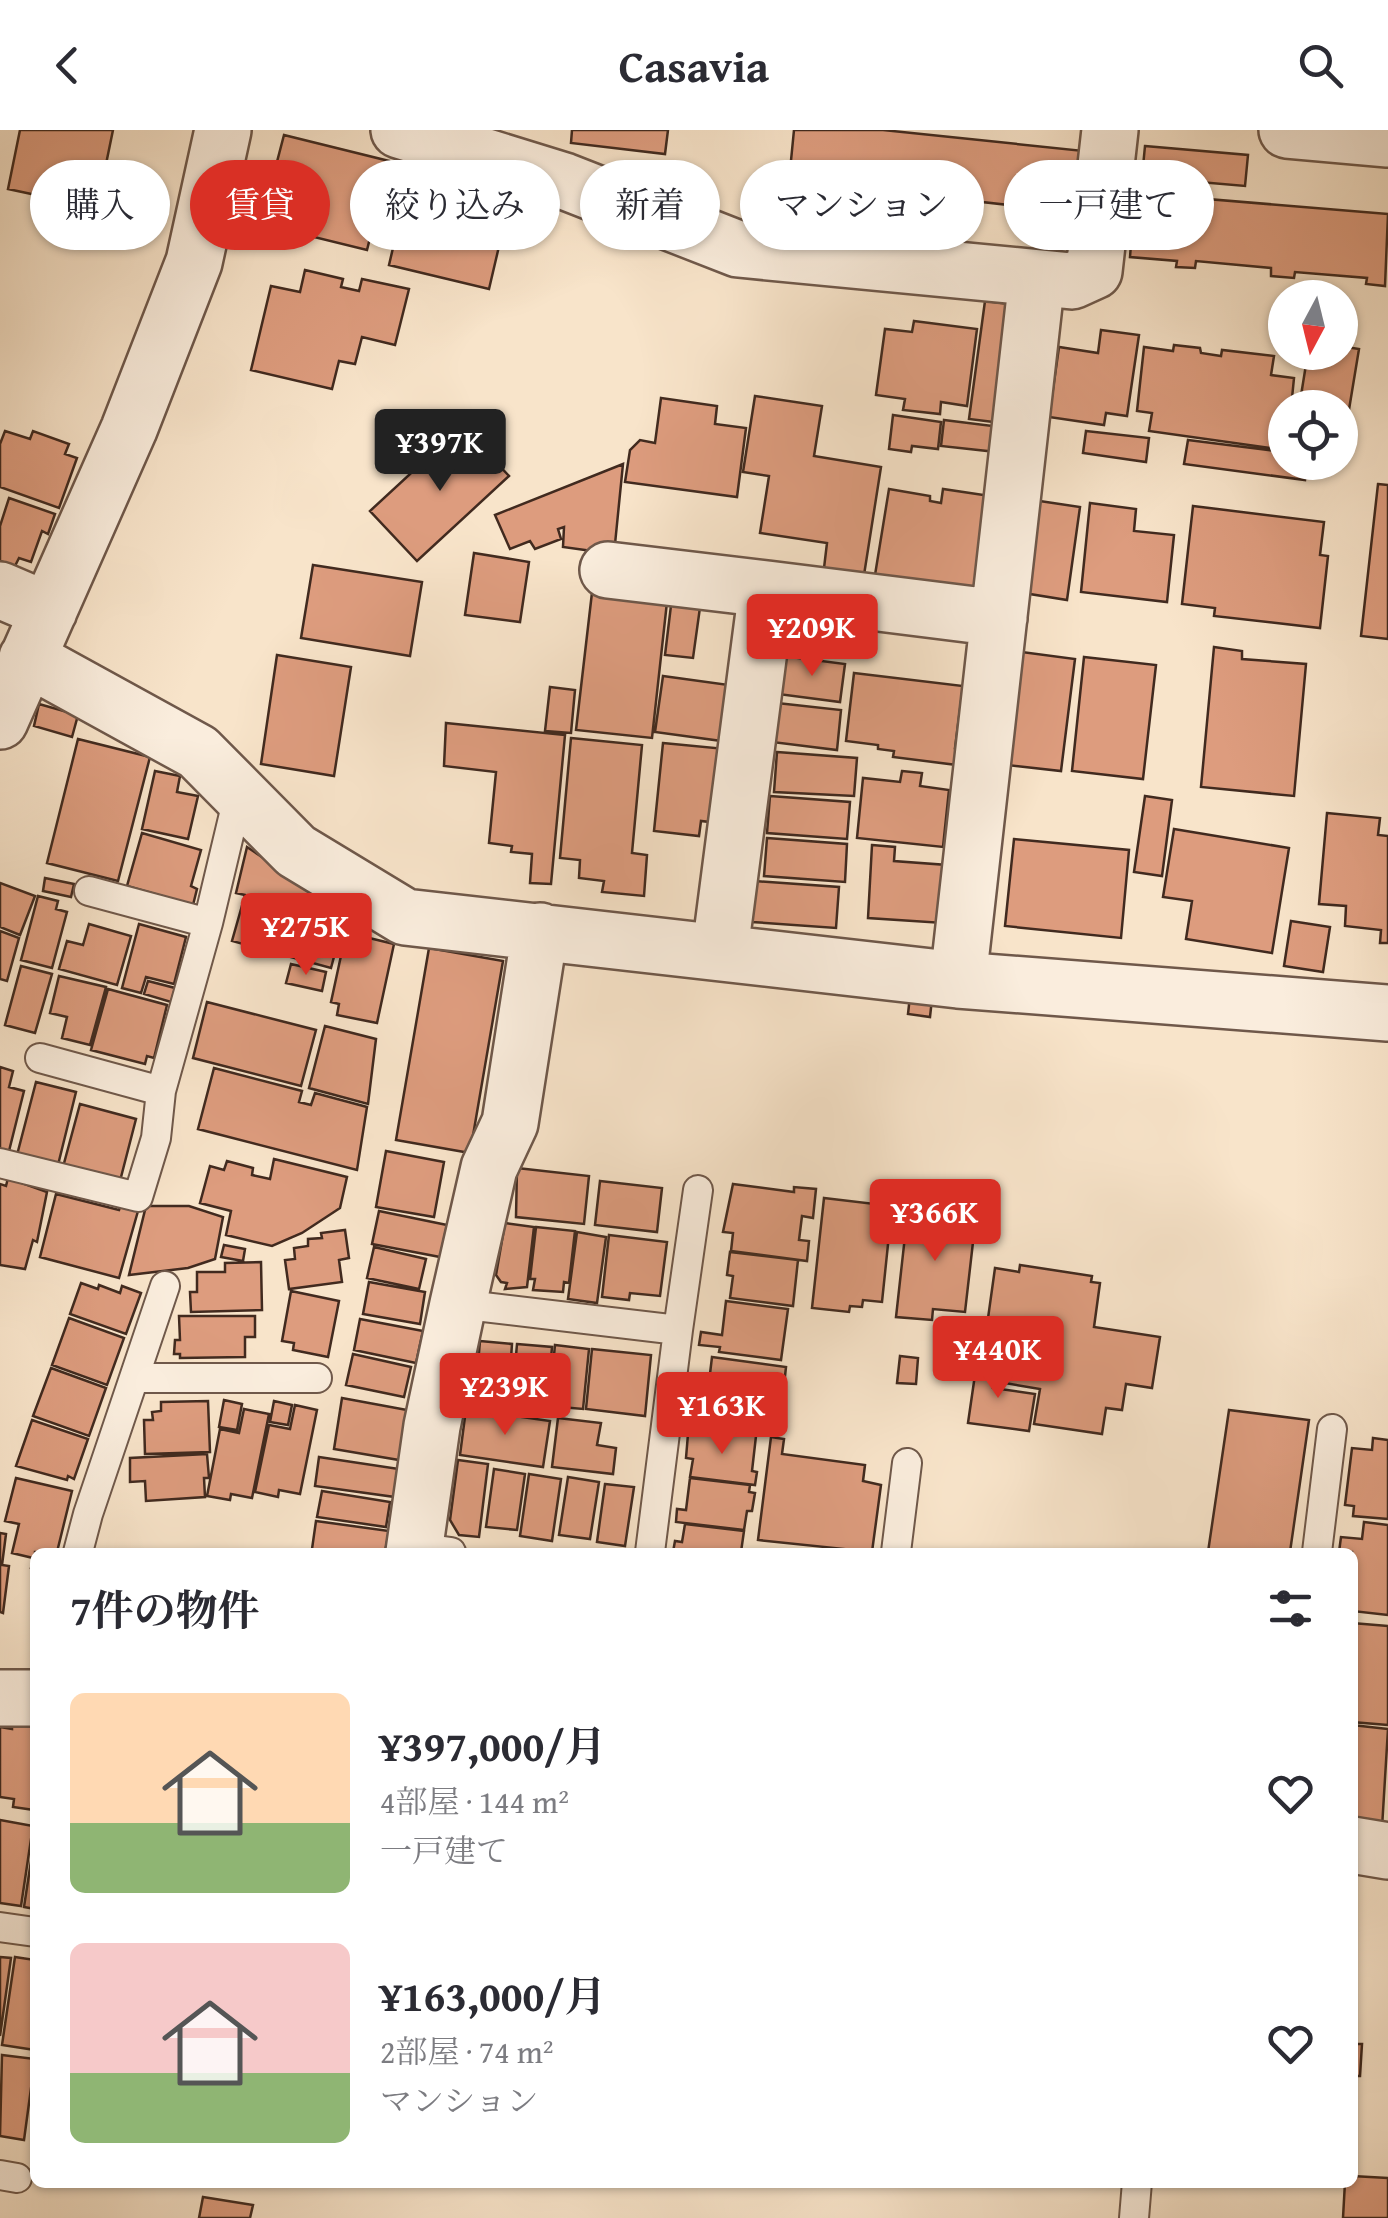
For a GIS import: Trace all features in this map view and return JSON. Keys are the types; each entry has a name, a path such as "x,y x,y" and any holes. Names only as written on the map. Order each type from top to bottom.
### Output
{"street":[{"path":"0,720 25,619 130,429 194,262 222,130"},
{"path":"399,130 564,181 738,249 1072,281 1094,271 1110,130"},
{"path":"1287,130 1388,139"},
{"path":"958,980 1037,278"},
{"path":"608,570 999,618"},
{"path":"720,950 767,589"},
{"path":"25,619 198,752 296,852 405,917 958,980 1388,1013"},
{"path":"426,1548 432,1426 489,1168 510,1123 540,931"},
{"path":"1358,1846 1388,1851"}],"lane":[{"path":"0,1163 138,1197 156,1138 161,1091 239,793"},
{"path":"88,891 208,923"},
{"path":"40,1058 161,1091"},
{"path":"651,1548 698,1190"},
{"path":"79,1548 165,1286"},
{"path":"458,1304 678,1330"},
{"path":"135,1378 317,1378"},
{"path":"1317,1548 1332,1430"},
{"path":"896,1548 906,1463"},
{"path":"0,1927 30,1931"},
{"path":"1134,2218 1136,2188"}],"building":[{"path":"20,130 113,130 107,160 30,160 30,194 8,189"},
{"path":"572,130 668,130 665,154 571,143"},
{"path":"794,130 883,130 1084,151 1083,160 1004,160 1004,205 984,202 984,160 791,160"},
{"path":"284,135 385,160 350,160 350,246 330,241 330,160 277,160"},
{"path":"1145,146 1248,155 1245,186 1214,183 1214,160 1144,160"},
{"path":"1214,200 1388,214 1385,286 1366,284 1367,278 1295,272 1294,278 1271,276 1271,268 1196,261 1195,268 1176,267 1177,261 1130,257 1131,250 1214,250"},
{"path":"393,250 498,250 489,289 389,265"},
{"path":"305,270 343,279 341,287 359,291 362,279 409,289 395,345 362,337 355,364 339,361 332,389 251,370 271,286 300,292"},
{"path":"985,301 1026,306 1010,424 969,419"},
{"path":"914,321 977,329 967,406 941,402 940,414 903,410 905,399 876,395 885,329 912,332"},
{"path":"1101,330 1139,335 1127,416 1106,413 1104,425 1049,417 1059,347 1098,353"},
{"path":"1174,345 1200,348 1201,353 1221,356 1222,350 1268,355 1271,375 1294,378 1293,390 1268,390 1268,448 1149,431 1152,413 1137,411 1144,347 1173,351"},
{"path":"1305,370 1356,370 1352,390 1302,390"},
{"path":"755,396 822,406 814,456 881,467 864,575 824,568 827,543 760,533 769,476 743,472"},
{"path":"661,398 717,406 715,424 746,428 737,497 625,482 630,450 640,440 655,443"},
{"path":"893,415 941,422 938,449 889,449"},
{"path":"944,420 1009,428 1006,453 941,446"},
{"path":"462,426 509,476 417,561 370,511"},
{"path":"5,431 30,439 33,431 69,444 65,454 77,458 59,508 0,487 0,444"},
{"path":"1086,431 1149,438 1146,462 1083,453"},
{"path":"1188,440 1268,450 1268,475 1184,464"},
{"path":"623,464 614,554 563,547 564,527 558,529 561,539 535,549 530,541 510,549 495,515"},
{"path":"1378,484 1388,485 1388,639 1361,636"},
{"path":"889,489 930,496 930,501 941,503 943,489 997,497 982,592 875,575"},
{"path":"9,498 55,514 48,534 42,531 31,562 19,558 15,566 0,561 0,526"},
{"path":"1033,500 1080,507 1067,600 1030,594 1021,582"},
{"path":"1090,503 1136,509 1134,531 1174,535 1167,602 1081,592"},
{"path":"1193,506 1324,522 1320,555 1328,556 1320,628 1214,616 1215,608 1182,604"},
{"path":"474,553 529,562 520,622 465,615"},
{"path":"313,565 422,582 410,656 301,638"},
{"path":"593,584 668,593 652,738 576,730"},
{"path":"673,589 702,593 693,658 665,655"},
{"path":"790,608 852,616 847,655 785,647"},
{"path":"1214,647 1242,651 1242,659 1306,664 1294,796 1201,787"},
{"path":"1014,651 1075,659 1061,771 1007,765"},
{"path":"277,655 351,667 334,776 261,764"},
{"path":"783,656 845,664 840,702 778,694"},
{"path":"1084,657 1156,665 1143,779 1072,771"},
{"path":"854,673 963,686 955,748 967,749 965,766 893,757 894,751 878,749 878,745 846,741"},
{"path":"663,676 736,686 729,742 655,732"},
{"path":"550,687 575,690 571,733 545,731"},
{"path":"777,703 841,710 837,750 772,742"},
{"path":"39,704 78,715 72,737 34,726"},
{"path":"446,723 565,735 551,884 530,883 532,854 511,852 512,846 489,843 496,772 444,766"},
{"path":"571,738 642,745 632,853 647,855 644,896 602,892 604,881 579,878 580,860 560,858"},
{"path":"78,739 150,757 118,881 47,863"},
{"path":"663,743 726,749 718,823 701,821 699,836 654,831"},
{"path":"777,752 857,758 854,796 774,792"},
{"path":"155,771 180,776 177,792 198,796 188,839 142,829"},
{"path":"902,771 922,773 920,786 949,790 943,847 857,838 863,778 900,782"},
{"path":"770,796 850,802 847,839 767,833"},
{"path":"1145,796 1172,800 1162,876 1134,872"},
{"path":"1327,813 1380,818 1378,835 1388,836 1388,943 1380,943 1381,930 1345,926 1346,906 1319,904"},
{"path":"1174,829 1289,848 1272,953 1186,939 1192,901 1163,897"},
{"path":"142,833 201,850 191,886 197,889 193,905 127,886"},
{"path":"767,838 847,844 845,882 764,876"},
{"path":"1014,839 1129,850 1121,938 1005,926"},
{"path":"872,845 895,847 894,861 947,865 943,923 868,918"},
{"path":"247,847 320,896 316,911 344,919 331,968 232,941 245,895 236,893"},
{"path":"45,878 74,884 71,897 43,891"},
{"path":"755,881 839,887 836,928 752,922"},
{"path":"0,883 35,896 20,935 0,927"},
{"path":"38,896 58,901 56,909 67,912 52,968 21,960"},
{"path":"1291,921 1330,927 1323,972 1284,966"},
{"path":"89,924 131,936 117,985 59,969 67,941 83,945"},
{"path":"139,924 186,937 174,984 146,977 141,993 122,988"},
{"path":"347,928 394,944 377,1023 337,1015 339,1004 331,1002"},
{"path":"0,931 19,938 7,981 0,979"},
{"path":"429,948 503,961 470,1153 396,1140"},
{"path":"291,964 326,972 322,991 286,983"},
{"path":"21,966 52,974 35,1033 5,1025"},
{"path":"59,976 106,987 90,1045 62,1038 67,1017 50,1013"},
{"path":"148,981 175,988 171,1002 144,994"},
{"path":"108,989 167,1005 154,1058 147,1056 145,1064 91,1050"},
{"path":"910,996 932,999 930,1017 908,1014"},
{"path":"207,1002 316,1030 301,1086 193,1058"},
{"path":"325,1026 376,1039 368,1104 309,1088"},
{"path":"0,1067 13,1071 9,1087 24,1091 9,1151 0,1149"},
{"path":"214,1068 302,1091 299,1102 311,1105 315,1093 367,1107 357,1170 198,1129"},
{"path":"36,1082 76,1092 58,1165 17,1155"},
{"path":"80,1104 136,1119 120,1181 63,1167"},
{"path":"386,1151 444,1162 434,1217 376,1207"},
{"path":"274,1159 347,1177 340,1208 302,1233 272,1246 226,1235 231,1211 200,1203 210,1166 224,1170 227,1161 253,1168 252,1175 270,1179"},
{"path":"517,1168 589,1176 584,1224 516,1217"},
{"path":"8,1178 47,1192 37,1242 33,1240 25,1269 0,1265 0,1184 6,1186"},
{"path":"600,1181 662,1188 657,1232 595,1225"},
{"path":"733,1184 794,1192 794,1187 816,1189 813,1218 802,1216 799,1240 809,1241 807,1261 731,1251 733,1233 723,1232"},
{"path":"56,1194 138,1211 119,1278 40,1257"},
{"path":"824,1198 892,1206 882,1302 863,1300 862,1307 850,1306 849,1312 812,1308"},
{"path":"146,1206 189,1206 223,1217 215,1259 188,1268 129,1275"},
{"path":"908,1209 976,1216 965,1312 933,1309 932,1320 896,1317"},
{"path":"379,1211 447,1225 440,1257 372,1244"},
{"path":"505,1223 534,1227 527,1287 505,1289 507,1283 496,1275"},
{"path":"536,1227 575,1231 569,1283 564,1282 563,1292 533,1290 535,1279 530,1279"},
{"path":"345,1230 349,1258 339,1260 342,1282 289,1289 285,1260 295,1259 294,1248 308,1246 308,1239 322,1238 321,1233"},
{"path":"577,1232 606,1237 597,1303 568,1299"},
{"path":"609,1235 667,1242 660,1296 630,1293 629,1300 602,1297"},
{"path":"224,1245 245,1249 243,1261 221,1257"},
{"path":"374,1247 426,1259 419,1289 367,1278"},
{"path":"730,1252 798,1260 793,1306 730,1298"},
{"path":"261,1262 262,1310 191,1312 190,1292 197,1292 197,1272 225,1272 225,1263"},
{"path":"1020,1265 1092,1276 1091,1282 1100,1283 1094,1327 1160,1337 1152,1388 1126,1384 1122,1410 1106,1408 1102,1434 1034,1424 1040,1389 999,1382 1004,1349 984,1347 995,1268 1019,1272"},
{"path":"369,1282 425,1292 420,1324 363,1314"},
{"path":"81,1283 120,1293 122,1286 141,1293 126,1334 70,1314"},
{"path":"291,1291 339,1301 328,1357 293,1350 294,1343 282,1341"},
{"path":"726,1301 788,1309 781,1360 719,1352 720,1347 699,1345 701,1332 722,1335"},
{"path":"179,1316 255,1316 255,1337 245,1337 245,1357 180,1358 180,1354 174,1354 175,1340 180,1340"},
{"path":"69,1318 124,1338 107,1385 52,1365"},
{"path":"360,1319 423,1331 416,1363 354,1350"},
{"path":"480,1341 512,1344 508,1402 475,1399"},
{"path":"517,1344 552,1347 547,1406 512,1403"},
{"path":"555,1345 589,1349 583,1409 549,1406"},
{"path":"592,1349 651,1355 645,1416 586,1409"},
{"path":"353,1354 411,1367 404,1397 346,1385"},
{"path":"978,1354 997,1357 993,1388 1035,1394 1029,1431 968,1423"},
{"path":"900,1356 918,1358 916,1384 897,1383"},
{"path":"712,1357 786,1367 783,1394 776,1393 773,1417 759,1416 757,1430 704,1424"},
{"path":"51,1368 106,1388 89,1436 33,1416"},
{"path":"342,1398 407,1410 399,1460 334,1449"},
{"path":"224,1400 242,1404 237,1430 219,1427"},
{"path":"208,1401 210,1452 145,1454 144,1420 153,1420 152,1412 161,1411 161,1402"},
{"path":"274,1401 292,1405 288,1425 270,1422"},
{"path":"295,1405 317,1410 300,1494 279,1490 278,1497 255,1492 269,1425 290,1429"},
{"path":"244,1409 269,1414 252,1498 231,1494 230,1500 207,1496 220,1429 239,1433"},
{"path":"466,1409 550,1421 543,1467 460,1455"},
{"path":"1229,1410 1309,1420 1291,1548 1209,1548"},
{"path":"558,1418 601,1423 597,1445 616,1448 613,1474 552,1467"},
{"path":"32,1420 88,1439 74,1479 16,1466"},
{"path":"701,1429 756,1436 752,1471 757,1472 755,1485 690,1477 693,1459 686,1458 688,1434 700,1435"},
{"path":"771,1437 784,1439 782,1454 865,1465 863,1481 881,1485 873,1548 758,1540"},
{"path":"1373,1438 1388,1440 1388,1519 1353,1516 1354,1506 1345,1505 1352,1448 1372,1450"},
{"path":"207,1454 209,1478 204,1478 205,1497 146,1501 145,1481 130,1482 130,1458"},
{"path":"319,1457 399,1469 395,1497 315,1486"},
{"path":"458,1460 488,1464 479,1537 459,1535 450,1520"},
{"path":"494,1469 525,1474 517,1530 486,1527"},
{"path":"529,1474 561,1479 552,1541 520,1536"},
{"path":"568,1477 599,1482 590,1539 559,1535"},
{"path":"16,1478 72,1491 58,1548 30,1548 30,1557 12,1553 19,1524 5,1521"},
{"path":"690,1478 750,1485 749,1492 755,1493 744,1530 676,1522 677,1509 686,1510"},
{"path":"605,1484 634,1487 625,1546 597,1542"},
{"path":"322,1491 390,1502 386,1527 317,1517"},
{"path":"316,1521 389,1531 386,1548 312,1548"},
{"path":"1364,1522 1388,1525 1388,1615 1358,1612 1358,1548 1340,1548 1341,1537 1362,1539"},
{"path":"685,1524 744,1531 742,1548 674,1548 675,1541 682,1542"},
{"path":"0,1533 6,1534 2,1565 9,1566 3,1613 0,1612"},
{"path":"1358,1624 1388,1626 1388,1725 1358,1722"},
{"path":"18,1720 30,1721 30,1809 13,1807 14,1799 0,1797 0,1727 17,1726"},
{"path":"1358,1726 1388,1729 1382,1828 1358,1826"},
{"path":"0,1820 30,1825 21,1906 0,1903"},
{"path":"30,1868 30,1908 24,1907"},
{"path":"0,1957 11,1958 0,2036"},
{"path":"15,1957 30,1959 30,2049 2,2045"},
{"path":"1358,2044 1362,2044 1360,2076"},
{"path":"2,2055 30,2058 24,2140 0,2136"},
{"path":"1358,2176 1388,2178 1388,2218 1343,2218 1345,2188 1358,2188"},
{"path":"203,2197 253,2205 250,2218 199,2218"}]}
